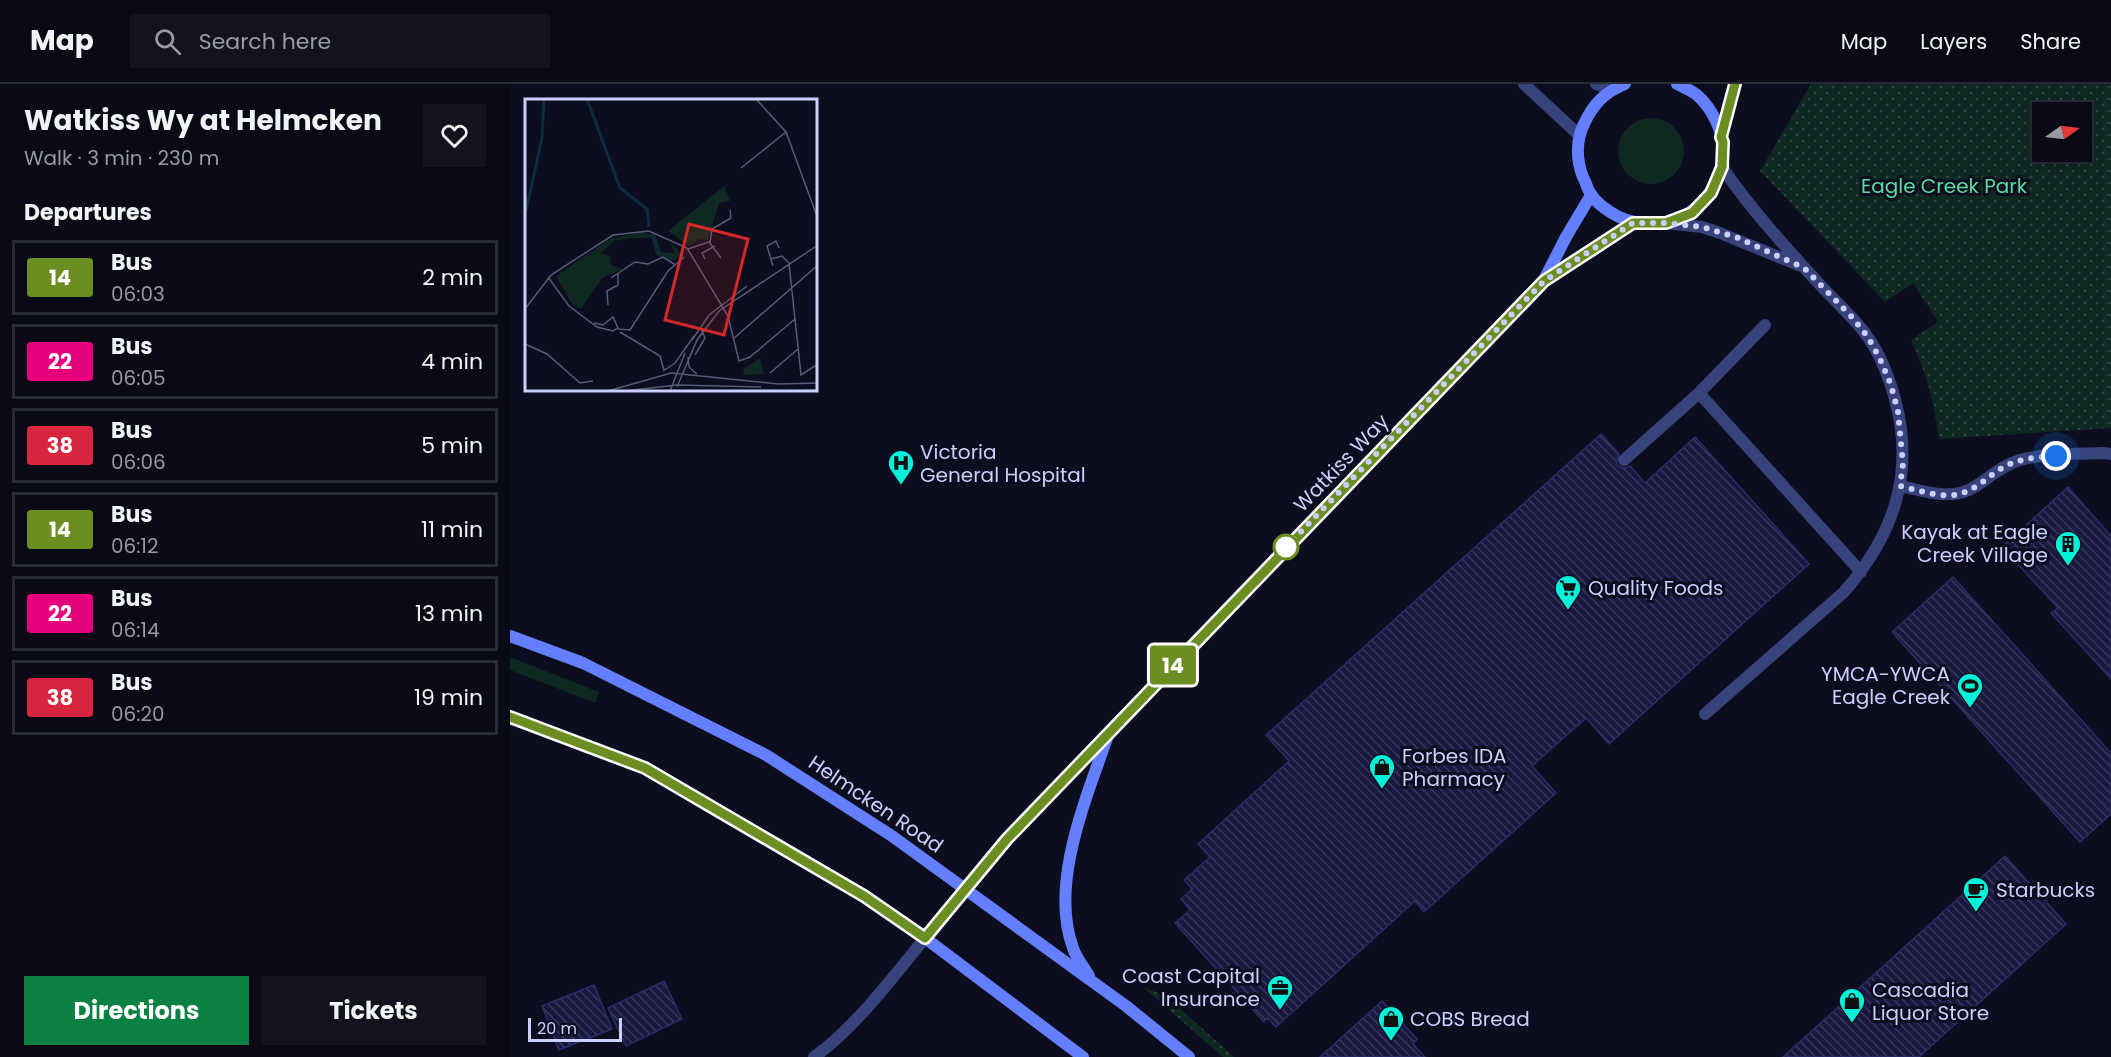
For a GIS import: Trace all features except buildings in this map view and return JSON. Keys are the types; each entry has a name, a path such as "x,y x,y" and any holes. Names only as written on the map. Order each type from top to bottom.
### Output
{"main road":[{"path":"1625,84 1611,90 1591,109 1579,135 1579,166 1591,195 1610,213 1633,223 1666,223 1692,213 1711,193 1722,167 1723,142 1712,112 1697,95 1677,84"},
{"path":"1721,137 1735,84"},
{"name":"Watkiss Way","path":"1544,281 1591,195"},
{"name":"Watkiss Way","path":"925,938 1007,839 1544,281 1633,223"},
{"name":"Helmcken Road","path":"510,636 583,663 766,755 892,836 1092,981 1155,1028 1189,1057"},
{"path":"510,717 645,768 864,896 925,938 1083,1057"},
{"path":"1092,981 1073,950 1067,925 1066,889 1075,834 1109,731"}],"street":[{"path":"1524,84 1579,135"},
{"path":"1596,84 1611,90"},
{"path":"1705,714 1844,592 1862,572 1882,538 1900,486 1903,464 1898,412 1891,385 1868,337 1742,198 1722,167"},
{"path":"1666,223 1702,227 1736,237 1804,268"},
{"path":"1624,460 1699,393 1765,325"},
{"path":"1699,393 1862,572"},
{"path":"1900,486 1940,495 1952,495 1973,488 2017,461 2033,457 2111,454"},
{"path":"814,1057 856,1019 890,982 925,938"}],"green space":[{"name":"Eagle Creek Park","path":"1811,84 2111,84 2111,428 1939,439 1929,388 1911,340 1938,322 1913,283 1885,302 1760,171"},
{"path":"1651,118 1663,121 1674,128 1681,139 1684,151 1681,163 1674,174 1663,181 1651,184 1639,181 1628,174 1621,163 1618,151 1621,139 1628,128 1639,121"},
{"path":"510,657 599,692 595,703 510,670"},
{"path":"1143,987 1166,996 1234,1057 1223,1057"}],"bus line":[{"name":"14","path":"510,717 645,768 864,896 925,938 1007,839 1544,281 1633,223 1666,223 1692,213 1711,193 1722,167 1723,142 1721,137 1735,84"}],"place":[{"name":"Victoria General Hospital","path":"901,486"},
{"name":"Kayak at Eagle Creek Village","path":"2068,567"},
{"name":"Quality Foods","path":"1568,611"},
{"name":"YMCA-YWCA Eagle Creek","path":"1970,709"},
{"name":"Forbes IDA Pharmacy","path":"1382,790"},
{"name":"Starbucks","path":"1976,913"},
{"name":"Coast Capital Insurance","path":"1280,1011"},
{"name":"Cascadia Liquor Store","path":"1852,1024"},
{"name":"COBS Bread","path":"1391,1042"}],"route":[{"path":"1286,547 1544,281 1633,223 1666,223 1702,227 1736,237 1804,268 1851,316 1868,337 1880,359 1891,385 1898,412 1903,464 1900,486 1940,495 1963,493 2017,461 2033,457 2056,456"}]}
